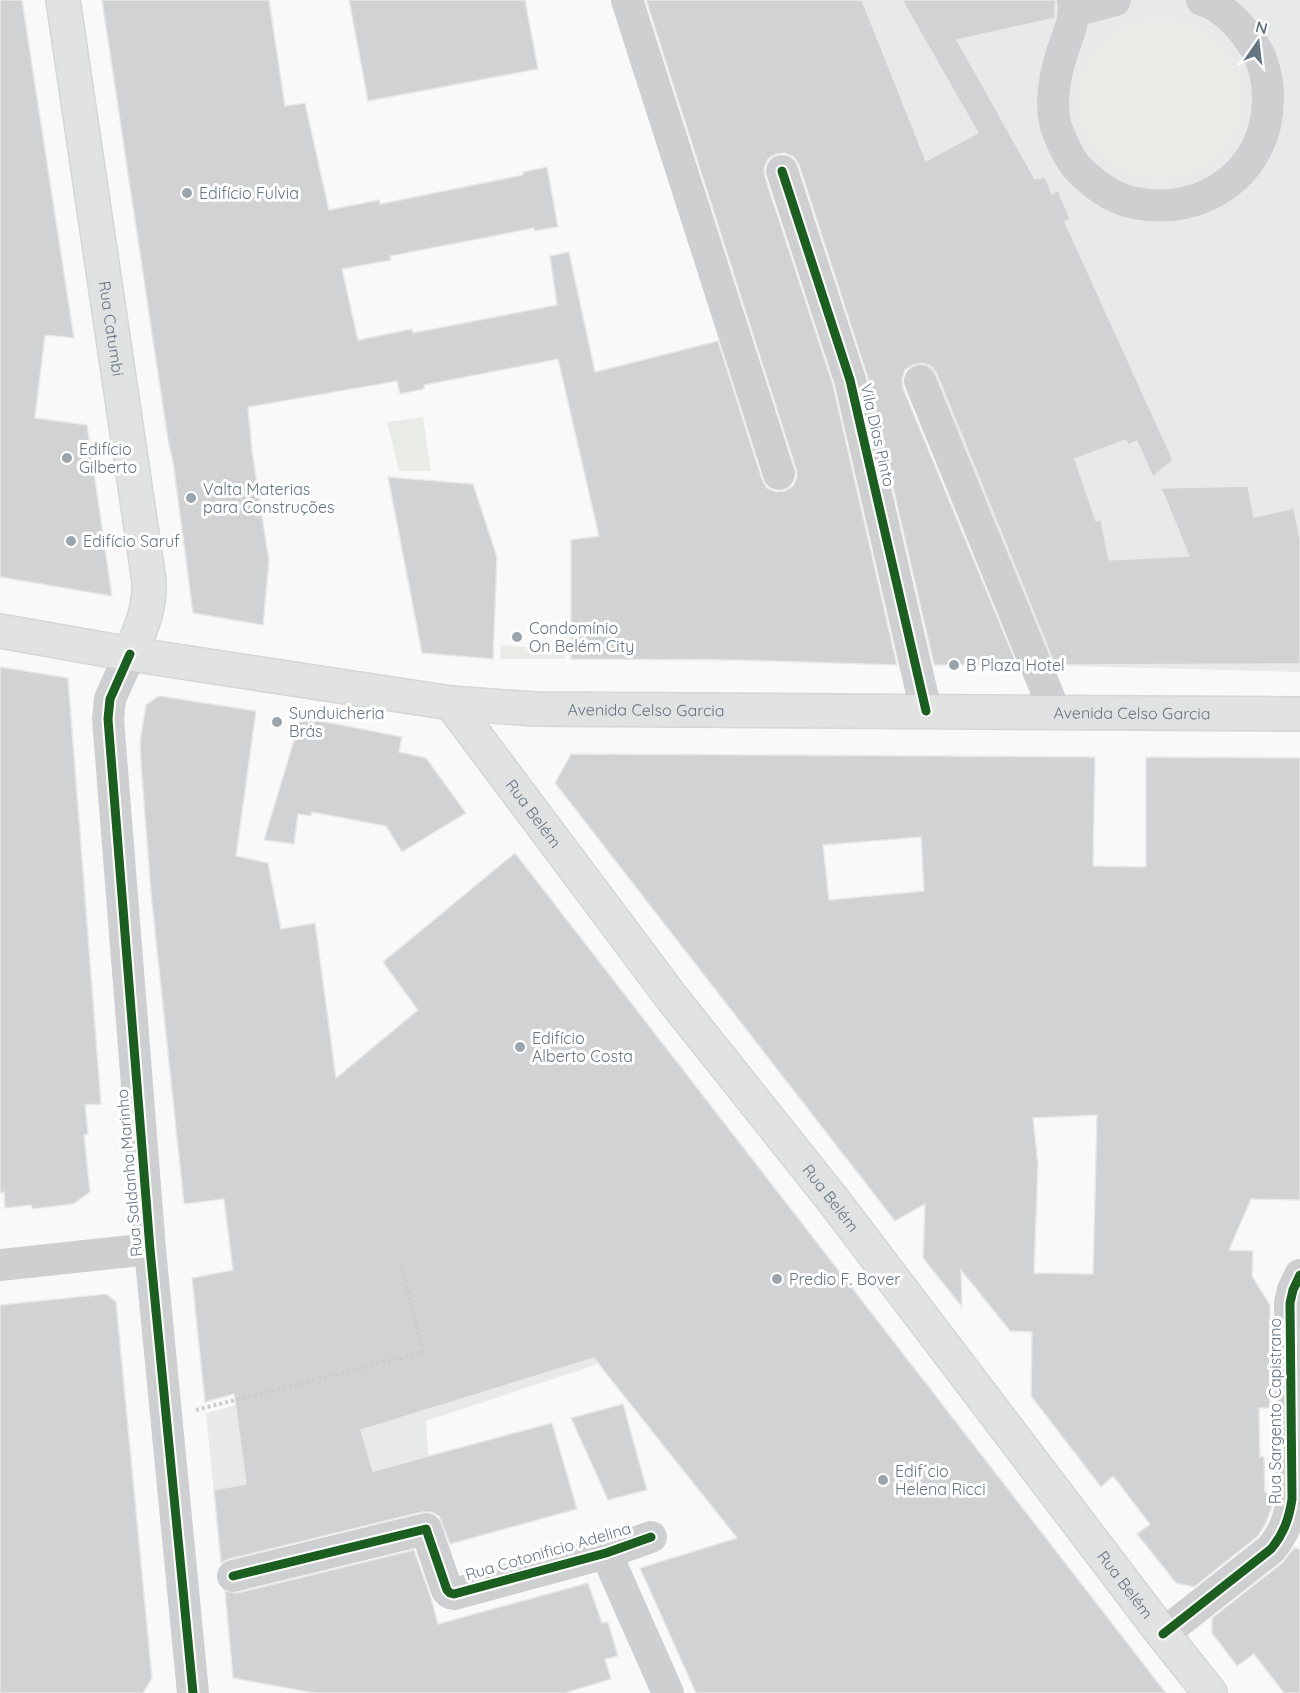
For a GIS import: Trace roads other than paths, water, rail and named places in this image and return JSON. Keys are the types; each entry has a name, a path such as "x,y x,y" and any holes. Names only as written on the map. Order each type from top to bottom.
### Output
{"main road":[{"name":"Rua Catumbi","path":"63,0 149,581 150,601 144,623 130,654"},
{"name":"Avenida Celso Garcia","path":"0,631 130,654 451,703 535,709 1300,714"},
{"name":"Rua Belém","path":"451,703 672,998 833,1200 1162,1634 1210,1693"}],"street":[{"path":"627,0 780,474"},
{"path":"1115,0 1074,6 1052,93 1057,130 1073,163 1100,188 1133,203 1170,207 1206,198 1236,177 1257,150 1268,117 1268,82 1258,50 1237,22 1209,2 1202,0"},
{"name":"Vila Dias Pinto","path":"782,171 850,380 926,711"},
{"path":"920,381 1055,712"},
{"name":"Rua Saldanha Marinho","path":"130,654 110,699 108,719 150,1249 193,1693"},
{"path":"0,1265 150,1249"},
{"name":"Rua Sargento Capistrano","path":"1162,1634 1271,1549 1282,1536 1289,1519 1292,1499 1290,1303 1300,1275"},
{"name":"Rua Cotonificio Adelina","path":"233,1576 426,1529 450,1593 606,1553 651,1537"},
{"name":"Rua Cotonificio Adelina","path":"606,1553 669,1693"}],"place":[{"name":"Edifício Fulvia","path":"187,193"},
{"name":"Edifício Gilberto","path":"67,458"},
{"name":"Valta Materias para Construções","path":"191,498"},
{"name":"Edifício Saruf","path":"71,541"},
{"name":"Condomínio On Belém City","path":"517,637"},
{"name":"B Plaza Hotel","path":"954,665"},
{"name":"Sunduicheria Brás","path":"277,722"},
{"name":"Edifício Alberto Costa","path":"520,1047"},
{"name":"Predio F. Bover","path":"777,1279"},
{"name":"Edif´cio Helena Ricci","path":"883,1480"}]}
